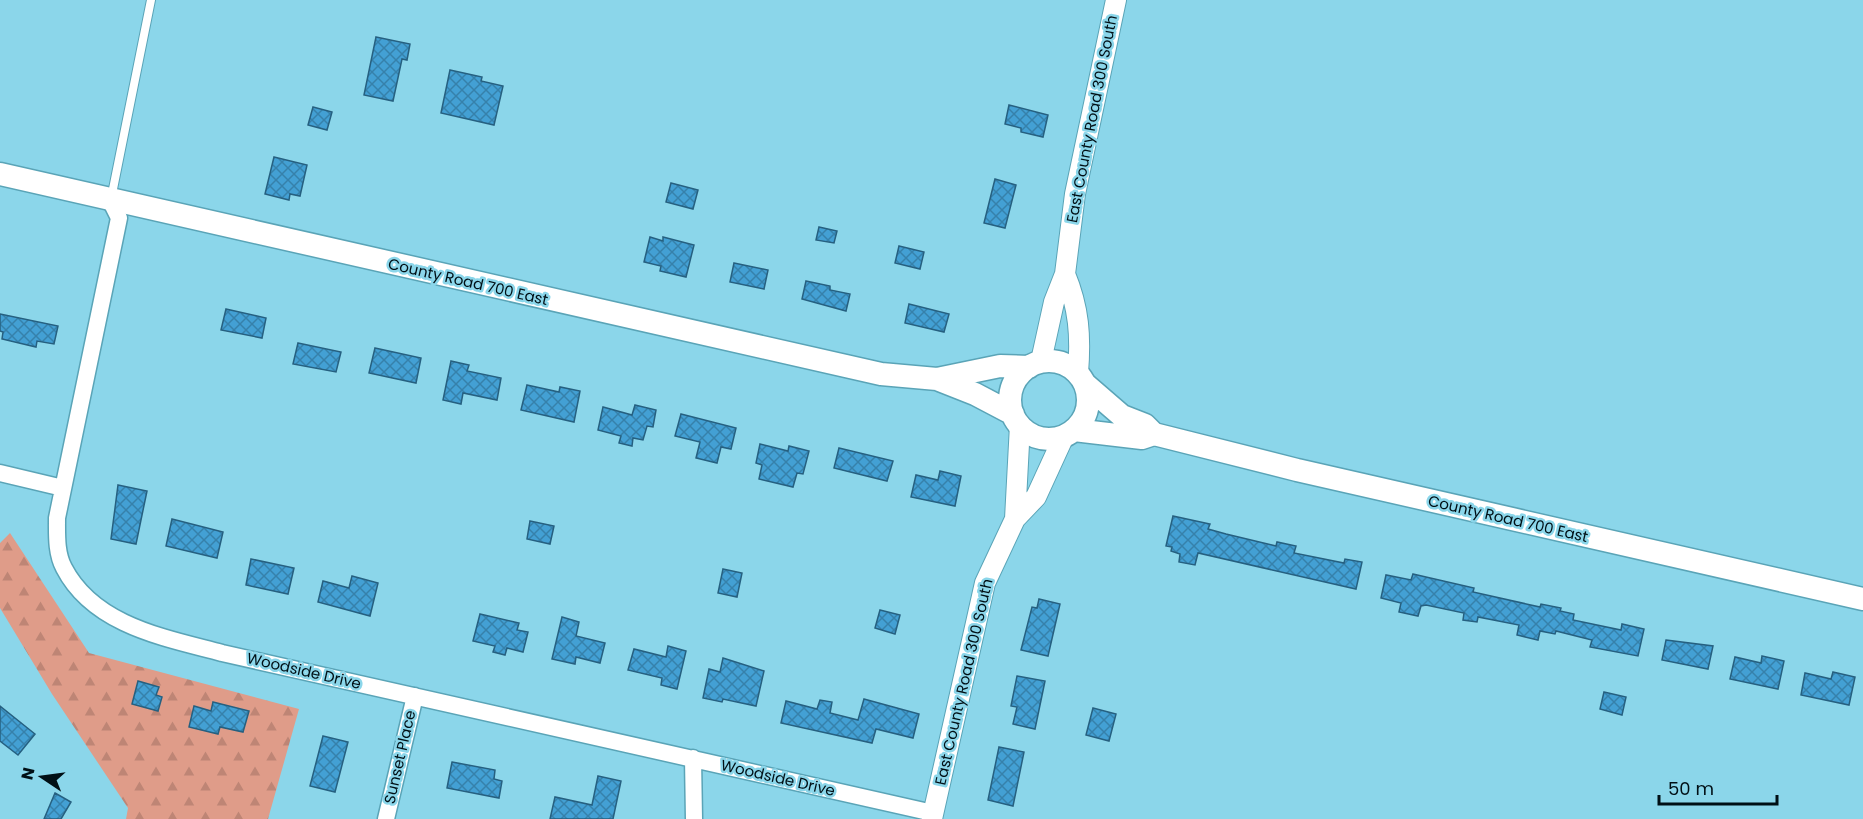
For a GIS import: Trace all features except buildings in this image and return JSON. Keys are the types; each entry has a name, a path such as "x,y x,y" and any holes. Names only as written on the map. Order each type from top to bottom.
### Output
{"main road":[{"name":"County Road 700 East","path":"0,174 881,374 937,379 975,394 1016,420"},
{"path":"1055,361 1067,365 1082,379 1088,398 1087,410 1069,433 1040,438 1016,420 1010,401 1012,387 1019,376 1035,364 1055,361"},
{"name":"County Road 700 East","path":"937,379 1010,364 1035,364"},
{"name":"County Road 700 East","path":"1082,379 1122,416 1145,425 1154,434 1297,470 1863,600"},
{"name":"County Road 700 East","path":"1069,433 1142,438 1154,434"}],"street":[{"name":"East County Road 300 South","path":"1035,364 1065,274 1075,194 1116,0"},
{"name":"Woodside Drive","path":"110,200 119,218 57,518 57,543 63,567 98,607 116,620 164,638 222,653 693,758 933,816"},
{"name":"East County Road 300 South","path":"1065,274 1076,300 1082,379"},
{"name":"East County Road 300 South","path":"1016,420 1016,519"},
{"name":"East County Road 300 South","path":"933,816 985,583 1016,519 1036,498 1069,433"},
{"path":"0,473 63,488"},
{"name":"Sunset Place","path":"386,819 415,696"},
{"path":"693,758 694,819"}],"lane":[{"path":"110,200 151,0"}],"green space":[{"path":"10,533 89,653 299,709 268,819 126,819 128,808 52,694 0,608 0,543"}]}
